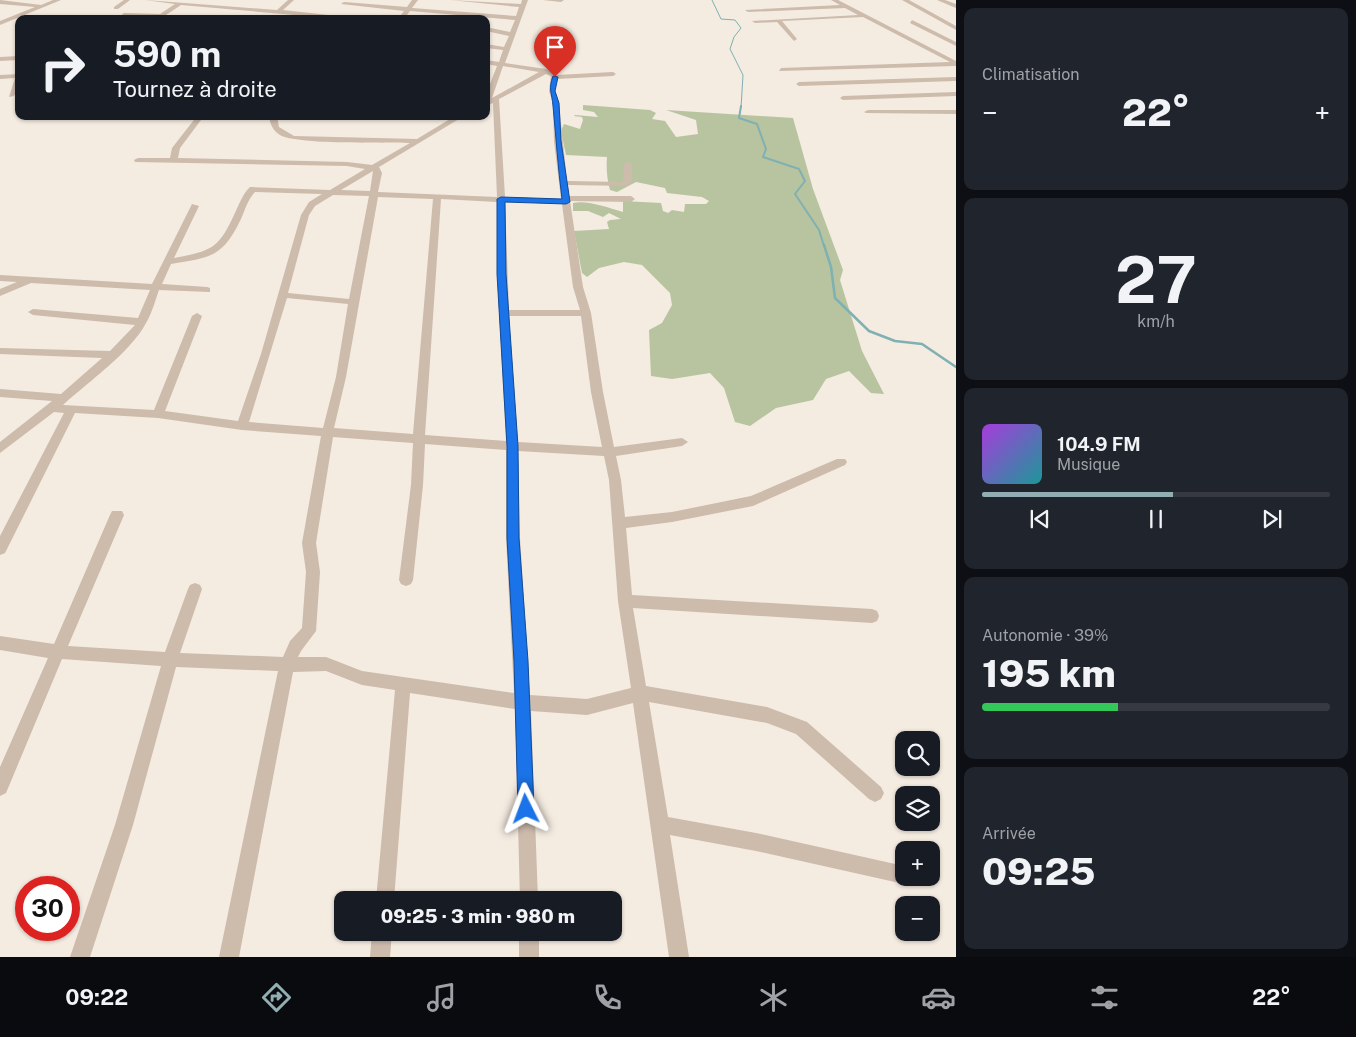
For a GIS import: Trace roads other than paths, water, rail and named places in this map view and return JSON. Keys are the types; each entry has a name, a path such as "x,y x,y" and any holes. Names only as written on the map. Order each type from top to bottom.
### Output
{"street":[{"path":"21,15 58,0"},
{"path":"116,8 127,0"},
{"path":"148,0 315,15"},
{"path":"225,7 234,0"},
{"path":"279,11 291,0"},
{"path":"404,15 415,0"},
{"path":"453,0 524,3 517,18 490,98"},
{"path":"546,0 561,0"},
{"path":"834,0 844,7 956,64"},
{"path":"905,0 956,28"},
{"path":"940,0 956,6"},
{"path":"462,15 469,1"},
{"path":"0,2 43,6"},
{"path":"335,15 345,2 453,15"},
{"path":"162,15 180,3"},
{"path":"748,10 844,7"},
{"path":"123,15 142,15"},
{"path":"755,21 862,16"},
{"path":"490,17 517,18"},
{"path":"0,22 15,18"},
{"path":"0,30 10,20"},
{"path":"779,21 794,39"},
{"path":"912,22 956,44"},
{"path":"490,29 504,31 512,35"},
{"path":"490,47 507,49"},
{"path":"937,53 956,50"},
{"path":"0,59 15,58"},
{"path":"490,62 550,74 614,74"},
{"path":"781,70 956,64"},
{"path":"490,100 520,84 550,74"},
{"path":"550,74 556,103 556,126 578,287 586,313 597,392 610,452 619,523 625,601 679,957"},
{"path":"0,77 15,76"},
{"path":"799,84 956,79"},
{"path":"935,94 955,112"},
{"path":"843,98 956,94"},
{"path":"0,96 15,96"},
{"path":"490,109 501,199 502,274 512,446 513,538 529,891"},
{"path":"868,112 955,112"},
{"path":"174,160 176,148 198,120"},
{"path":"273,120 280,134 294,138 420,140"},
{"path":"242,426 266,354 305,215 312,204 376,168 454,120"},
{"path":"138,160 347,164 376,168"},
{"path":"564,182 625,184 628,181 628,164"},
{"path":"229,957 287,665 295,646 309,631 313,572 309,543 328,431 341,377 353,302 375,192 378,173 376,168"},
{"path":"168,262 219,250 224,244 244,200 252,189 375,192 501,199 631,199"},
{"path":"406,580 421,438 421,395 438,196"},
{"path":"3,443 52,408 61,398 125,344 142,322 154,288 195,206"},
{"path":"0,278 207,290"},
{"path":"0,293 30,280"},
{"path":"283,295 353,302"},
{"path":"33,312 142,322"},
{"path":"505,313 586,313"},
{"path":"158,414 197,316"},
{"path":"0,351 113,355"},
{"path":"0,393 61,398"},
{"path":"52,408 158,414 242,426 610,452 682,442"},
{"path":"0,549 71,410"},
{"path":"619,523 672,517 753,500 788,487 841,462"},
{"path":"0,787 117,515"},
{"path":"80,957 124,825 170,660 195,589"},
{"path":"625,601 872,616"},
{"path":"0,643 57,652 226,664 258,662 287,665 326,664 362,678 548,706 587,708 640,693 767,715 784,720 801,728 875,793"},
{"path":"386,891 402,684"},
{"path":"660,824 756,842 895,873"},
{"path":"380,957 381,941"},
{"path":"529,941 529,957"}],"waterway":[{"path":"712,0 721,19 735,20 741,28 734,37 730,49 743,75 741,108"},
{"path":"741,106 739,118 757,124 766,149 763,157 799,169 805,181 795,194 819,230 824,246"},
{"path":"824,245 831,267 835,298 869,331 895,341 922,344 956,367"}]}
